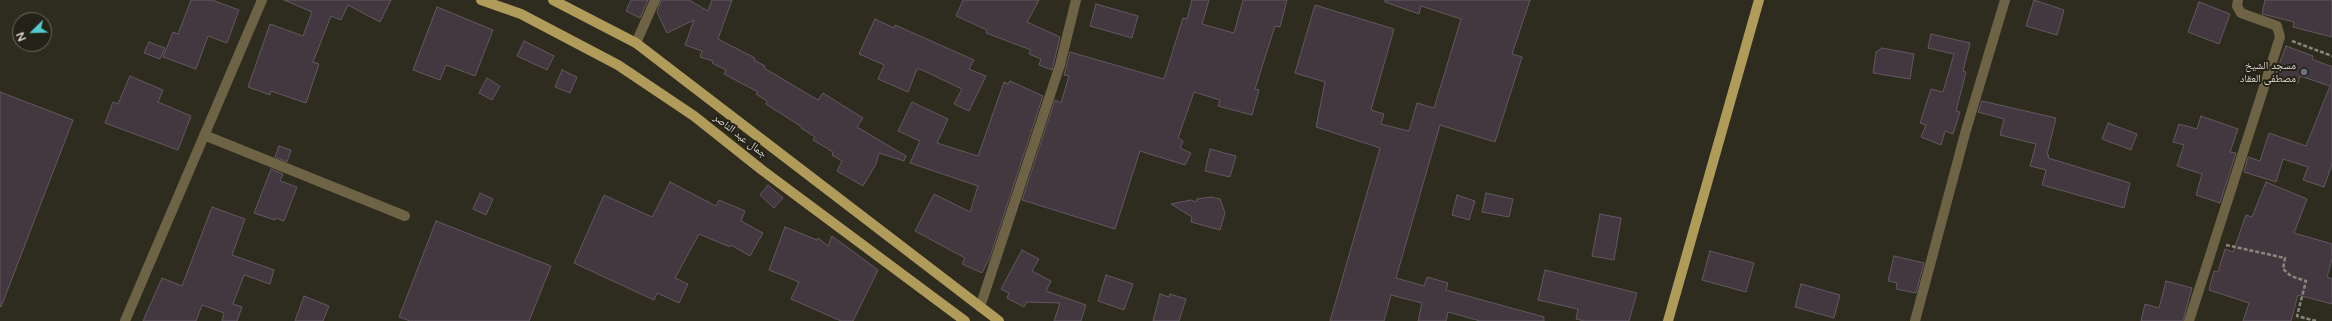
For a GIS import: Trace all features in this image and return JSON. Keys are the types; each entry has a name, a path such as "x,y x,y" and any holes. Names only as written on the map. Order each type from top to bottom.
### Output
{"main road":[{"name":"جمال عبد الناصر","path":"481,0 520,14 618,65 694,116 762,170 965,321"},
{"name":"جمال عبد الناصر","path":"553,0 636,44 999,321"},
{"path":"1668,321 1758,0"}],"street":[{"path":"125,321 262,0"},
{"path":"636,44 655,0"},
{"path":"980,307 1060,65 1076,0"},
{"path":"1915,321 1966,130 2005,0"},
{"path":"2189,321 2280,36 2277,26 2241,13 2237,6 2238,0"},
{"path":"204,135 405,216"}],"path":[{"path":"2280,36 2332,56"},
{"path":"2213,242 2285,258 2283,269 2291,276 2306,281 2297,316 2316,321"}],"building":[{"path":"191,0 212,0 239,10 227,43 208,36 196,69 163,57 173,32 178,34"},
{"path":"284,0 391,0 380,22 348,5 341,20 331,16 313,62 319,64 306,103 271,91 270,95 248,87 270,24 303,36 312,12"},
{"path":"631,0 648,0 640,18 626,11"},
{"path":"661,0 689,0 708,11 712,0 732,0 718,39 755,58 754,60 765,66 764,68 818,100 823,93 863,118 857,127 906,156 904,161 879,153 876,164 863,186 837,171 842,161 832,155 833,152 813,140 815,137 766,104 767,101 756,94 758,92 724,74 726,70 712,63 713,61 700,57 702,51 685,45 694,20 667,33 657,12"},
{"path":"963,0 1039,0 1027,22 1060,37 1052,70 1039,65 1041,59 1029,54 1031,50 986,33 987,30 956,16"},
{"path":"1192,0 1209,0 1202,24 1234,33 1243,0 1287,0 1280,27 1275,26 1255,89 1259,90 1252,115 1218,106 1220,100 1194,92 1178,138 1183,141 1180,148 1191,153 1185,165 1140,151 1115,229 1022,200 1055,100 1061,103 1069,76 1064,75 1070,52 1164,79 1183,18 1187,19"},
{"path":"1385,0 1530,0 1512,54 1522,57 1495,142 1440,125 1396,278 1424,286 1427,277 1448,283 1446,290 1544,317 1544,321 1480,321 1448,312 1446,321 1418,321 1422,303 1391,295 1384,321 1330,321 1380,148 1316,127 1325,82 1295,73 1315,5 1394,29 1371,110 1384,114 1381,124 1409,131 1417,103 1434,108 1461,19 1421,6 1419,14 1385,2"},
{"path":"2034,0 2064,10 2057,35 2026,26"},
{"path":"2265,0 2332,0 2332,37 2293,27 2294,22 2262,14"},
{"path":"2199,2 2230,14 2219,44 2188,32"},
{"path":"1096,4 1138,16 1132,38 1090,26"},
{"path":"437,7 493,30 475,76 446,65 440,80 413,70"},
{"path":"875,19 894,28 895,25 974,60 969,69 986,76 969,111 954,104 962,89 920,69 917,69 908,92 878,79 884,65 859,54"},
{"path":"1931,34 1970,43 1963,71 1966,72 1956,111 1960,112 1953,134 1945,131 1941,145 1921,137 1926,125 1920,123 1931,89 1943,92 1954,54 1928,48"},
{"path":"524,41 554,56 547,70 517,56"},
{"path":"149,42 165,48 160,59 144,53"},
{"path":"2286,46 2313,56 2312,59 2332,67 2332,164 2324,187 2303,180 2308,167 2283,159 2276,182 2244,172 2248,157 2260,161 2269,133 2306,146 2330,86 2300,76 2298,83 2275,75"},
{"path":"1882,48 1914,54 1910,79 1873,73 1876,52"},
{"path":"562,70 577,77 570,93 555,87"},
{"path":"130,76 163,90 158,102 191,116 178,150 105,123 113,102 118,104"},
{"path":"487,78 500,86 492,100 479,93"},
{"path":"1010,81 1043,96 990,257 982,273 962,264 965,258 915,231 934,194 970,212 978,186 910,163 920,141 898,131 912,102 948,119 937,143 978,156 1004,82 1008,84"},
{"path":"0,92 73,120 1,307 0,306"},
{"path":"1982,101 2056,118 2047,155 2049,155 2048,158 2130,183 2124,208 2042,185 2046,170 2030,166 2036,144 2000,135 2004,119 1978,112"},
{"path":"2201,116 2238,129 2230,152 2236,153 2220,203 2196,195 2202,174 2177,166 2184,145 2173,142 2179,124 2197,129"},
{"path":"2108,123 2137,134 2131,150 2102,139"},
{"path":"279,146 291,150 287,162 275,157"},
{"path":"1210,149 1236,156 1230,177 1205,171"},
{"path":"271,169 283,174 280,181 297,187 284,221 276,218 275,220 254,213"},
{"path":"670,182 716,206 719,200 745,211 741,221 763,233 750,256 731,245 730,247 699,234 675,278 688,284 679,303 657,293 654,300 574,263 604,195 652,217"},
{"path":"2266,182 2307,199 2294,233 2332,244 2332,259 2327,277 2332,279 2332,304 2298,295 2291,321 2243,321 2249,303 2209,290 2214,271 2218,272 2225,249 2233,252 2246,215 2252,217"},
{"path":"768,185 783,198 774,208 760,195"},
{"path":"480,193 493,199 486,215 473,209"},
{"path":"1486,193 1513,199 1509,217 1482,212"},
{"path":"1457,195 1475,201 1469,220 1452,215"},
{"path":"1211,197 1220,199 1225,213 1220,230 1191,222 1192,217 1171,204 1191,200 1196,202 1197,199"},
{"path":"212,207 245,219 232,255 274,270 270,284 244,275 233,304 242,307 237,321 222,321 224,313 202,305 196,321 143,321 162,278 182,286"},
{"path":"1600,214 1621,218 1614,260 1592,256"},
{"path":"436,221 551,266 529,321 410,321 399,317"},
{"path":"785,227 817,240 818,238 828,246 832,236 878,270 853,321 841,321 791,299 799,282 769,270"},
{"path":"1022,250 1039,259 1032,271 1051,281 1046,291 1086,305 1081,321 1054,321 1060,303 1027,302 1024,307 1007,298 1009,293 1001,289"},
{"path":"1710,251 1754,263 1746,292 1702,280"},
{"path":"1894,256 1924,263 1916,293 1896,289 1897,283 1888,281"},
{"path":"1545,270 1637,293 1629,321 1584,321 1576,319 1578,309 1538,300"},
{"path":"1106,275 1133,284 1124,310 1098,301"},
{"path":"2166,281 2192,288 2183,321 2141,321 2145,304 2159,308"},
{"path":"1801,284 1840,295 1834,318 1795,307"},
{"path":"1160,294 1169,297 1170,294 1186,299 1179,321 1153,321"},
{"path":"304,296 329,306 323,321 295,321"}],"place":[{"name":"مسجد الشيخ مصطفى العقاد","path":"2304,72"}]}
